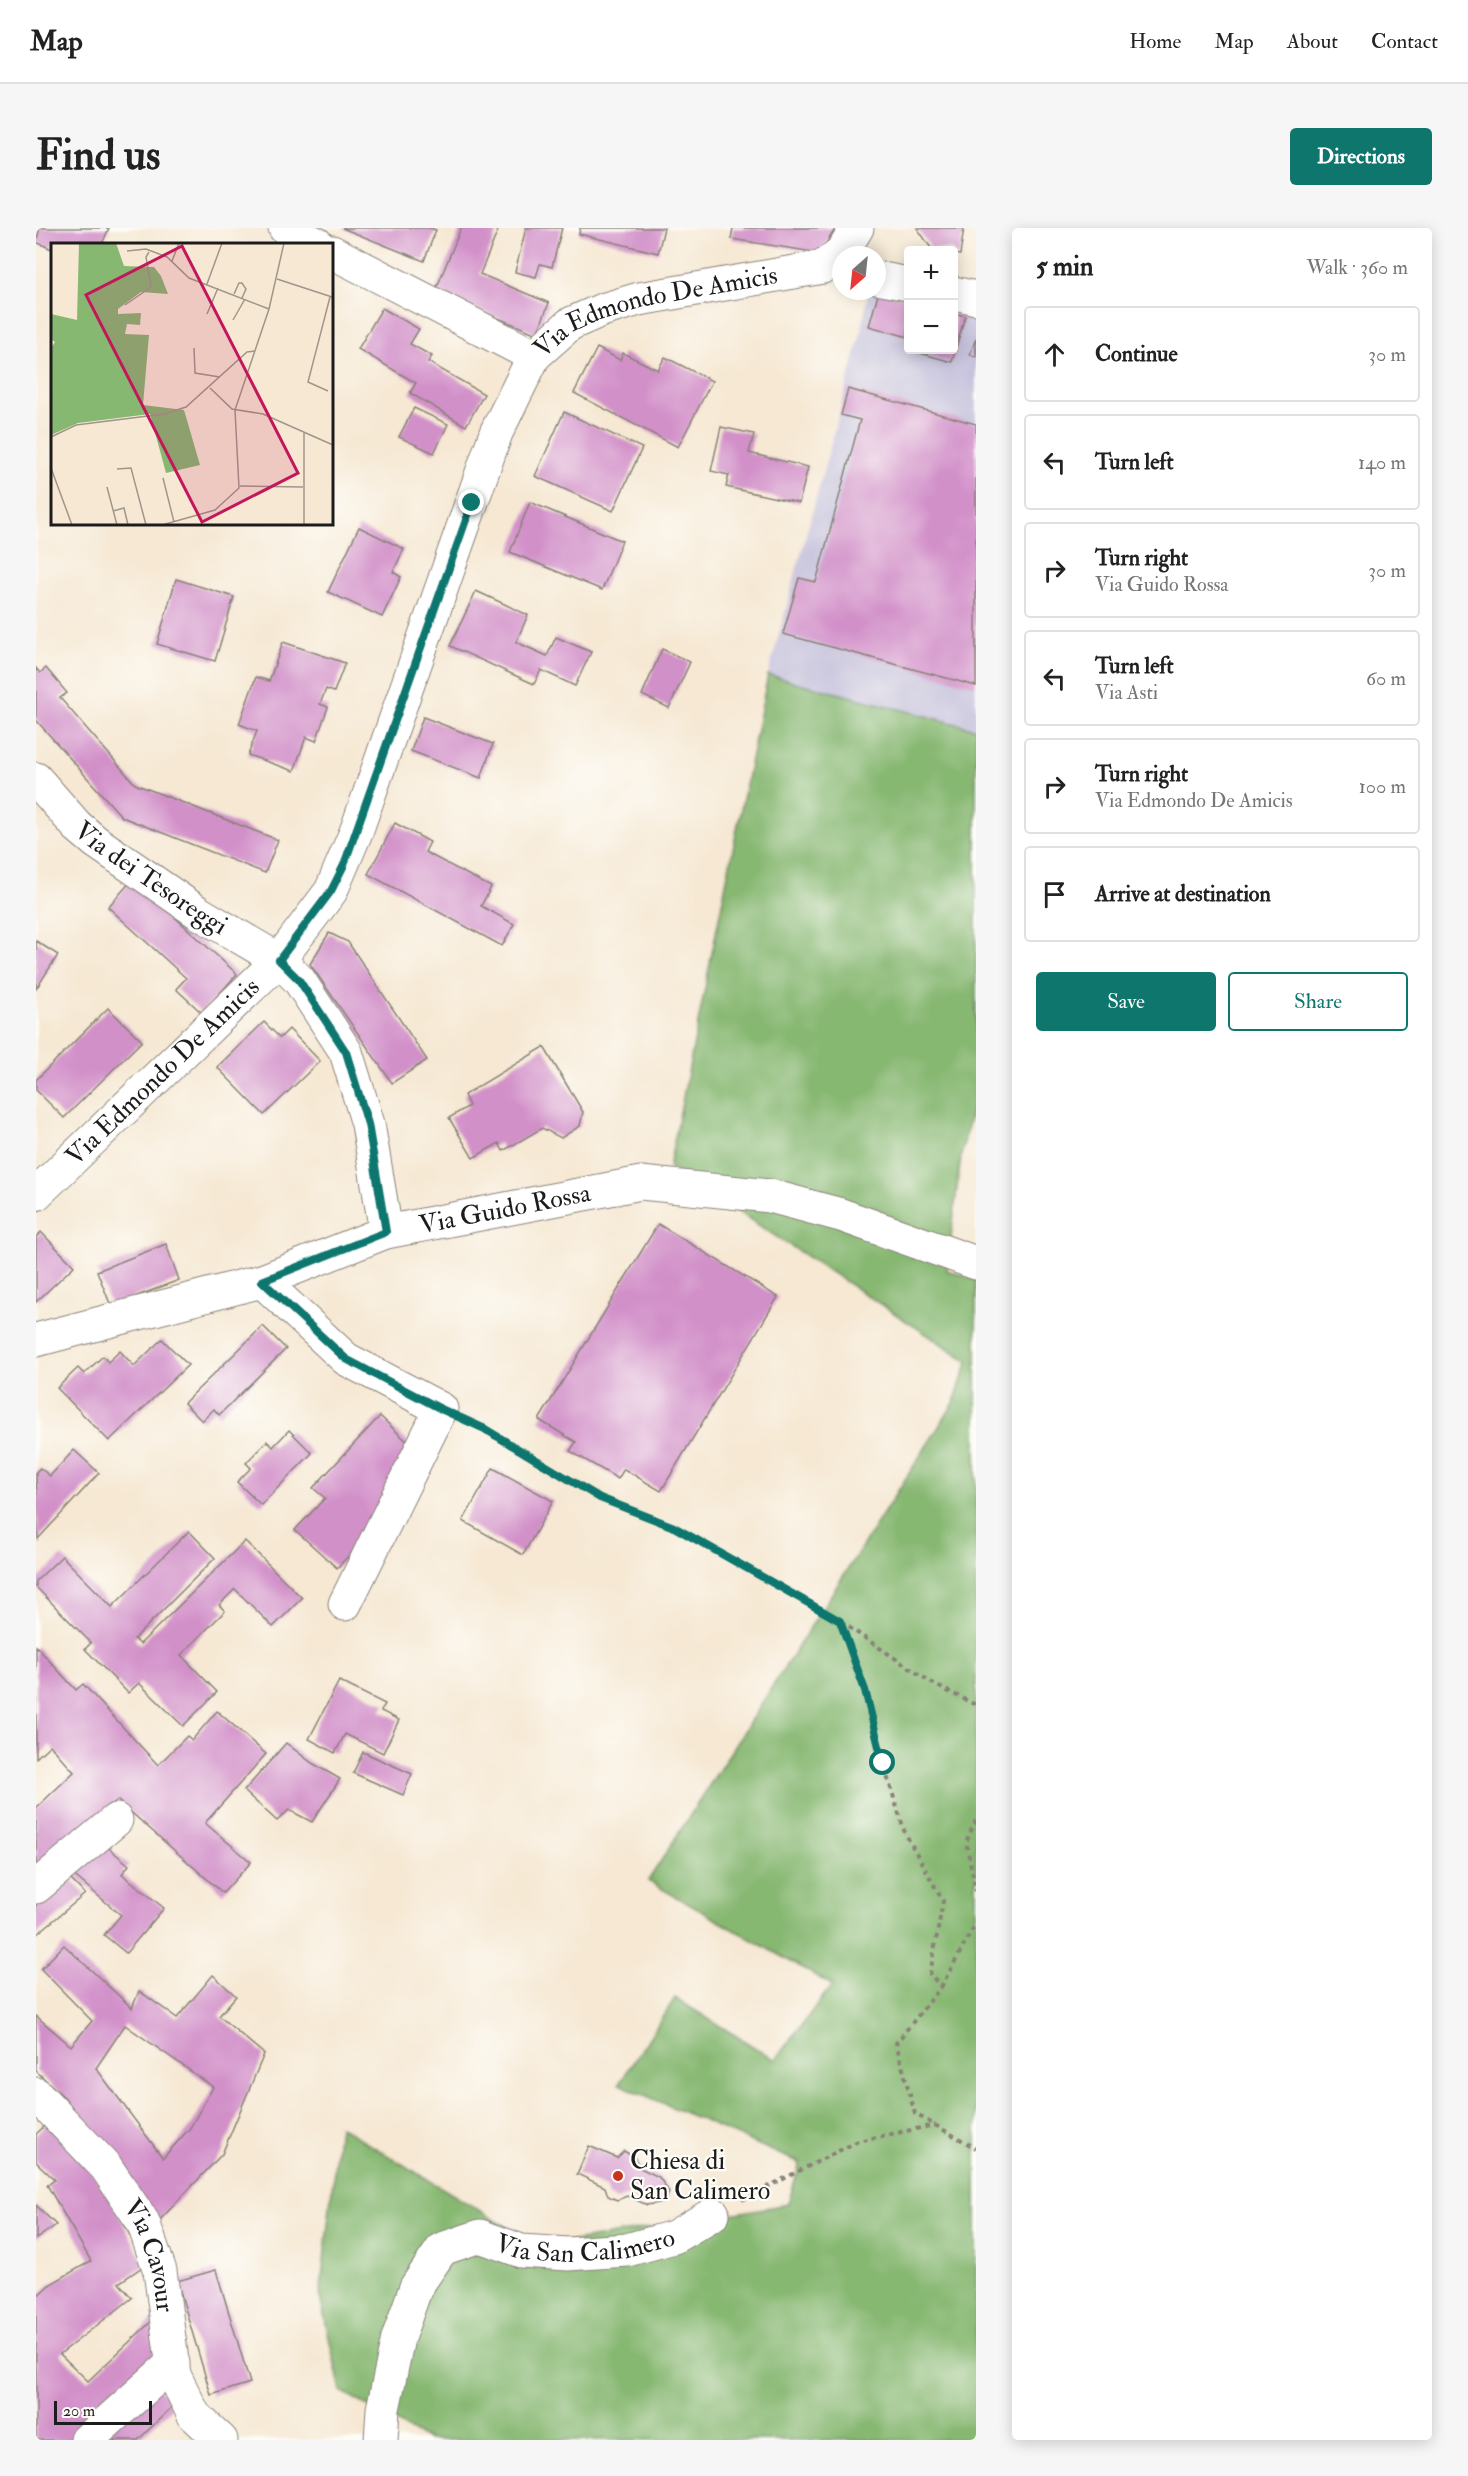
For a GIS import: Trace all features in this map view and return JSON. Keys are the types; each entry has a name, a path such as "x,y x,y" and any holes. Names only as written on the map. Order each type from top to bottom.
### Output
{"street":[{"path":"285,228 315,243"},
{"path":"846,246 857,228"},
{"path":"333,253 534,356"},
{"name":"Via Edmondo De Amicis","path":"36,1194 279,960 331,891 344,865 496,433 534,356 570,324 602,310 639,299 832,269"},
{"path":"886,280 904,283"},
{"path":"958,294 976,298"},
{"name":"Via dei Tesoreggi","path":"36,779 77,826 96,842 207,918 279,960 299,980 346,1052 368,1124 386,1232"},
{"name":"Via Guido Rossa","path":"36,1340 262,1281 386,1232 641,1183 770,1196 841,1215 976,1263"},
{"path":"262,1281 346,1359 441,1409 345,1604"},
{"path":"36,1887 116,1820"},
{"name":"Via Cavour","path":"36,2094 106,2167 142,2222 160,2271 174,2375 194,2415 221,2440"},
{"name":"Via San Calimero","path":"381,2440 383,2409 398,2338 416,2287 442,2249 480,2236 521,2251 568,2254 627,2250 674,2237 713,2214"},
{"path":"87,2440 173,2363"}],"path":[{"path":"441,1409 485,1429 600,1498 674,1527 840,1621 935,1685 976,1705"},
{"path":"840,1621 865,1690 883,1763 905,1833 943,1901 930,1974 941,1987"},
{"path":"976,1820 966,1842 976,1891"},
{"path":"976,1923 941,1987 896,2043 915,2114 976,2148"},
{"path":"713,2214 858,2141 935,2125"}],"shaded area":[{"path":"904,284 904,354 958,354 958,292 976,295 976,729 768,675 862,329 867,300 886,300 886,287"}],"green space":[{"path":"768,675 976,729 976,1091 961,1156 947,1270 976,1280 976,2440 428,2440 341,2391 320,2297 339,2126 540,2247 788,2204 800,2163 619,2084 675,1998 775,2060 832,1985 648,1881 954,1403 968,1361 669,1167"}],"building":[{"path":"40,228 109,228 102,243 51,243 51,249 36,242"},
{"path":"342,228 430,228 436,230 424,261"},
{"path":"461,228 499,228 480,274 549,303 537,334 435,292"},
{"path":"526,228 562,228 552,267 540,264 536,277 515,272"},
{"path":"580,228 664,228 658,253 579,234"},
{"path":"733,228 836,228 820,253 731,239"},
{"path":"917,228 964,228 960,255 958,255 958,246 930,246"},
{"path":"886,293 904,299 904,336 869,326 876,300 886,300"},
{"path":"382,308 419,329 410,344 432,356 428,362 484,394 466,426 410,393 416,383 358,349"},
{"path":"958,314 965,316 958,341"},
{"path":"976,338 976,357 970,355"},
{"path":"597,348 620,360 623,353 658,370 665,357 712,381 678,447 574,393"},
{"path":"923,354 954,354 952,362"},
{"path":"848,389 976,424 976,686 783,634 799,578 816,582 860,420 841,415"},
{"path":"414,408 448,424 434,453 399,437"},
{"path":"564,412 642,448 613,511 535,476"},
{"path":"721,427 754,434 749,453 808,467 799,503 726,487 729,475 711,471"},
{"path":"530,502 622,541 602,590 510,552"},
{"path":"359,527 404,549 393,572 401,577 382,617 328,592"},
{"path":"176,579 234,597 215,661 157,644"},
{"path":"476,591 528,615 516,642 547,656 556,637 591,652 575,686 541,670 534,684 450,646"},
{"path":"283,642 345,663 334,692 326,689 320,704 328,707 316,741 306,737 294,771 248,755 257,731 239,724 256,677 269,681"},
{"path":"662,649 690,662 669,708 642,695"},
{"path":"36,668 40,673 46,668 67,693 60,698 135,784 278,840 265,873 122,817 36,720"},
{"path":"423,717 493,744 481,778 411,751"},
{"path":"395,823 430,842 425,852 491,887 481,906 514,924 502,946 368,874"},
{"path":"133,879 237,974 202,1013 176,989 186,978 108,907"},
{"path":"329,933 348,942 427,1060 392,1083 310,964"},
{"path":"36,941 58,955 36,989"},
{"path":"108,1008 142,1041 64,1118 36,1090 36,1080"},
{"path":"264,1022 280,1038 289,1029 320,1061 264,1115 217,1067"},
{"path":"544,1047 583,1112 580,1126 561,1138 542,1128 503,1151 499,1143 473,1158 449,1118 469,1106 464,1095"},
{"path":"658,1224 778,1297 661,1491 624,1469 618,1479 570,1451 576,1442 539,1420"},
{"path":"41,1232 74,1266 36,1302 36,1237"},
{"path":"166,1244 179,1280 111,1306 97,1271"},
{"path":"263,1326 286,1349 219,1415 214,1409 202,1421 184,1403"},
{"path":"162,1339 188,1365 109,1441 57,1388 78,1368 84,1374 103,1356 108,1362 120,1351 134,1366"},
{"path":"380,1416 417,1451 372,1531 337,1568 295,1530 325,1498 313,1488"},
{"path":"289,1430 312,1453 261,1505 237,1482 251,1468 246,1463 267,1441 273,1447"},
{"path":"74,1450 99,1473 38,1539 36,1472 40,1468 50,1476"},
{"path":"493,1468 553,1501 523,1555 463,1521"},
{"path":"189,1531 215,1558 134,1639 140,1644 245,1541 302,1598 273,1627 235,1589 219,1605 225,1611 181,1655 217,1692 183,1726 139,1683 128,1693 85,1649 91,1643 36,1587 36,1581 62,1556 112,1607"},
{"path":"36,1646 76,1690 83,1684 158,1765 187,1736 192,1740 217,1711 266,1754 205,1823 251,1862 223,1893 117,1800 36,1875 36,1808 74,1772 50,1745 36,1758"},
{"path":"339,1681 385,1704 381,1711 399,1720 383,1753 345,1734 335,1753 309,1739"},
{"path":"286,1743 312,1763 340,1779 312,1822 289,1810 277,1821 244,1791"},
{"path":"363,1752 412,1774 403,1795 353,1773"},
{"path":"98,1839 129,1865 122,1874 164,1908 126,1953 104,1935 121,1915 70,1872"},
{"path":"65,1874 85,1894 36,1935 36,1897"},
{"path":"64,1945 132,2008 139,1991 177,2018 213,1975 236,1996 219,2016 264,2054 222,2154 158,2222 65,2098 36,2071 36,2016 71,2046 92,2021 41,1969","holes":["125,2025 213,2087 190,2128 163,2158 96,2068"]},
{"path":"51,2120 109,2195 145,2265 119,2283 132,2298 60,2354 88,2381 157,2316 165,2351 76,2440 36,2440 36,2297 49,2285 91,2261 47,2185 55,2180 36,2162 36,2134"},
{"name":"Chiesa di San Calimero","path":"589,2146 617,2158 624,2151 634,2157 640,2168 659,2177 669,2192 665,2202 647,2205 627,2196 617,2200 608,2196 605,2187 577,2174"},
{"path":"36,2205 56,2225 36,2239"},
{"path":"216,2270 250,2383 211,2395 177,2281"},
{"path":"155,2384 175,2404 138,2440 97,2440"}],"place":[{"name":"Chiesa di San Calimero","path":"618,2176"}],"route":[{"path":"472,503 344,865 331,891 279,960 299,980 346,1052 368,1124 386,1232 262,1281 346,1359 441,1409 485,1429 600,1498 674,1527 807,1600 840,1621 865,1690 883,1763"}]}
